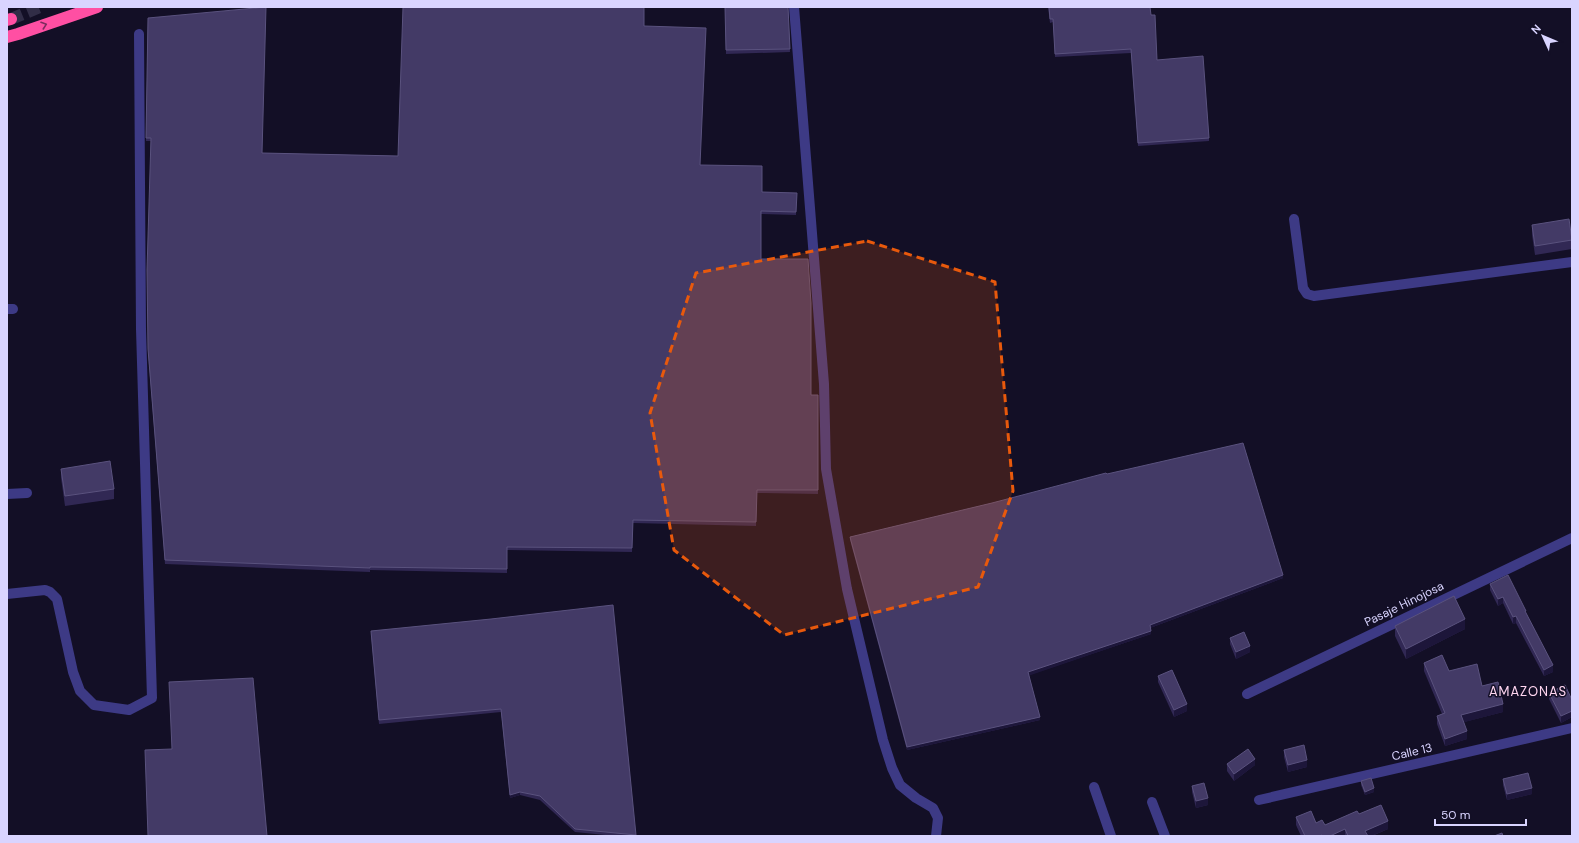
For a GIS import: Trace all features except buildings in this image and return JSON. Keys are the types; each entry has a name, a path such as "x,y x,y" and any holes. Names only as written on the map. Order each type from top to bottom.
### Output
{"highway":[{"path":"7,36 18,34 97,7"}],"street":[{"path":"794,7 824,384 826,469 847,589 883,740 892,768 900,785 916,798 933,808 938,818 936,836"},
{"path":"7,594 45,590 54,595 57,599 74,672 80,691 94,705 129,710 152,698 141,329 139,34"},
{"path":"1294,219 1303,288 1307,294 1314,296 1572,262"},
{"path":"7,494 26,493"},
{"name":"Pasaje Hinojosa","path":"1247,694 1572,538"},
{"name":"Calle 13","path":"1259,800 1572,728"},
{"path":"1094,787 1111,836"},
{"path":"1152,802 1164,836"}],"highlighted area":[{"path":"867,241 995,282 1013,491 978,587 784,635 674,550 650,413 696,273"}],"tunnel":[{"path":"11,19 40,7"}],"district":[{"name":"AMAZONAS","path":"1528,691"}]}
